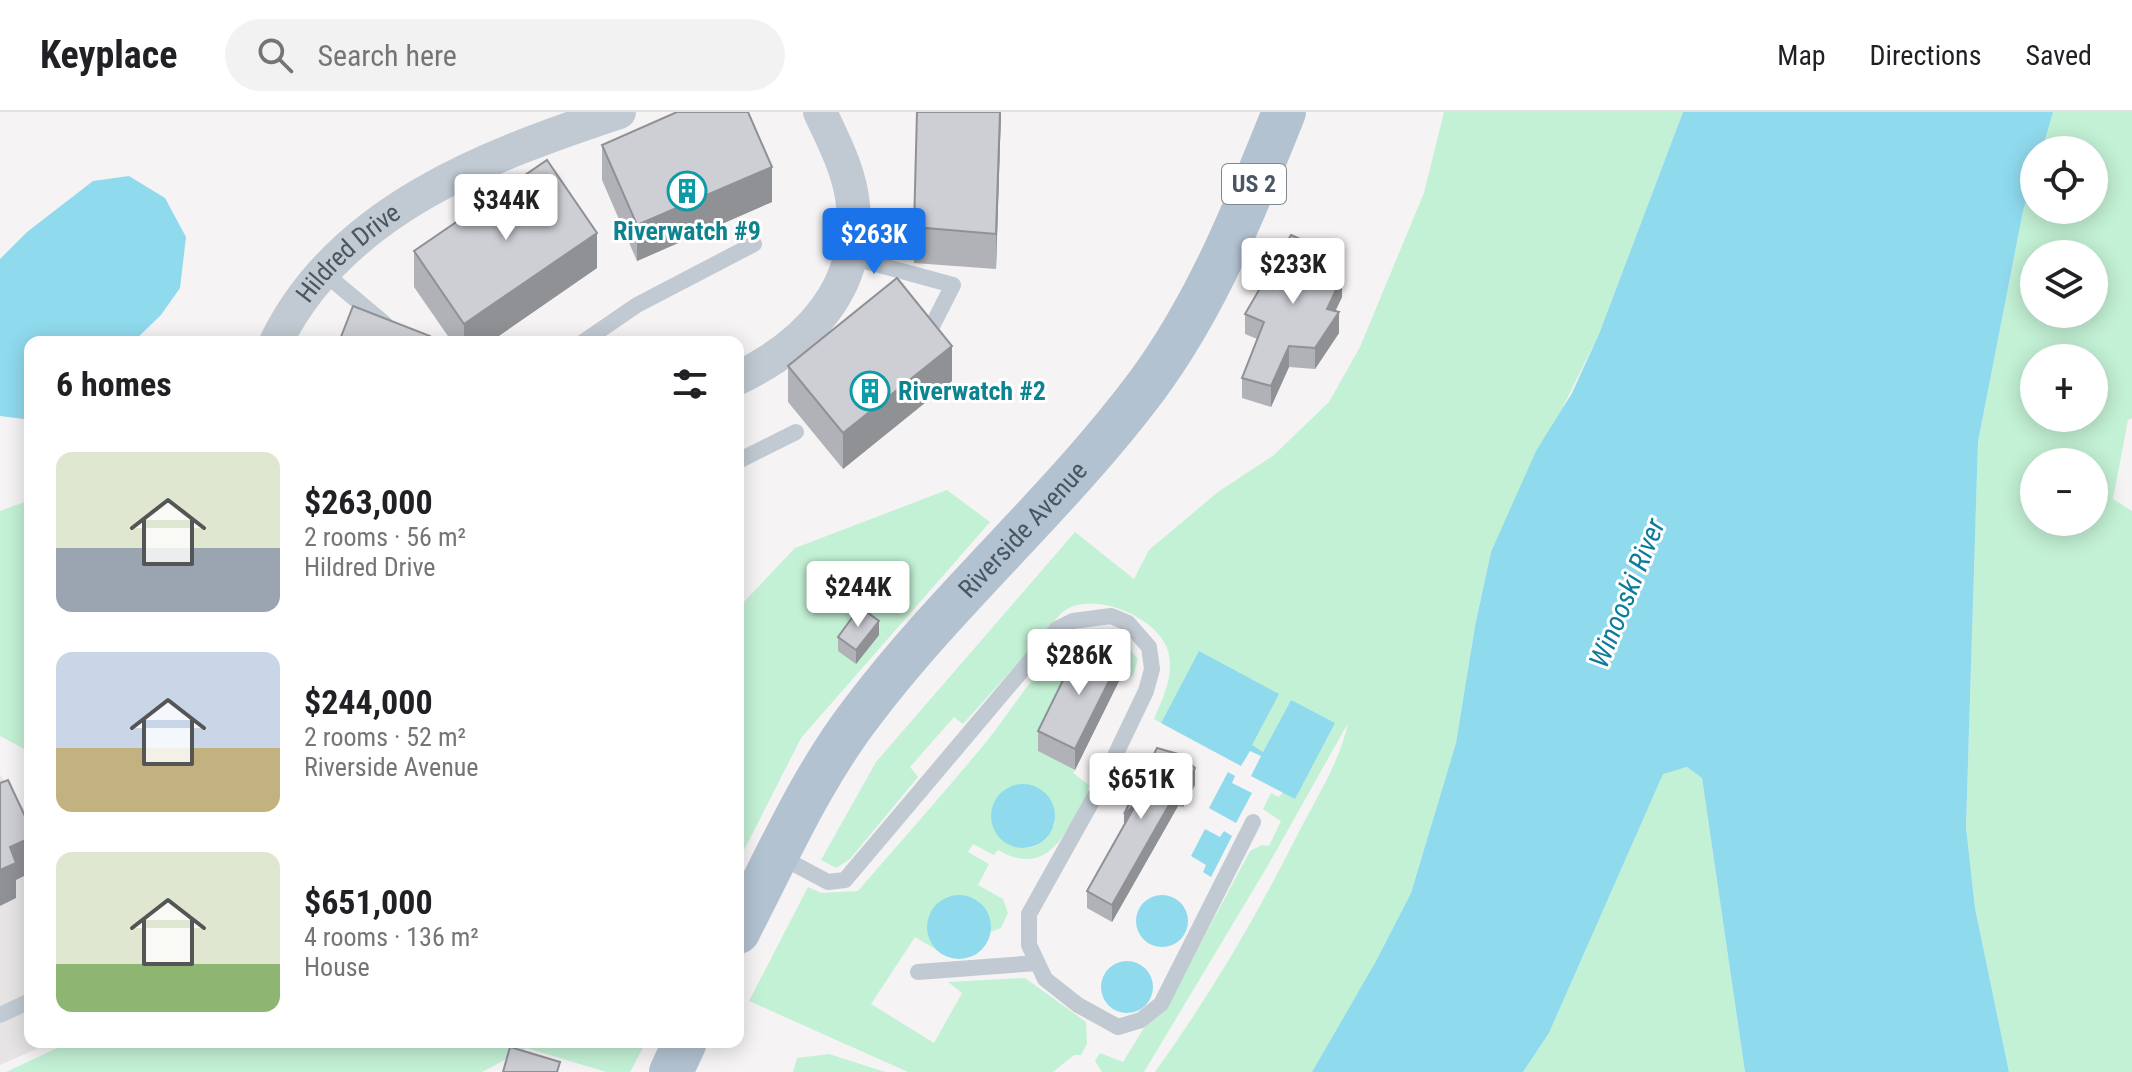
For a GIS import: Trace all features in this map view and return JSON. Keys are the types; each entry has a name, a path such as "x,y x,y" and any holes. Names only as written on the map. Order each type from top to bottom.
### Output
{"main road":[{"name":"Riverside Avenue","path":"744,920 828,760 862,711 971,584 1105,440 1154,375 1198,305 1223,255 1284,112"},
{"path":"671,1072 682,1048"}],"street":[{"name":"Hildred Drive","path":"279,336 288,318 323,272 364,232 424,192 489,159 619,112"},
{"path":"744,374 799,340 828,310 850,257 854,206 842,160 820,112"}],"lane":[{"path":"592,336 637,305 754,244"},
{"path":"850,257 953,285 928,334"},
{"path":"323,272 385,324 386,336"},
{"path":"744,458 796,432"},
{"path":"778,855 828,882 845,880 1057,629 1093,616 1111,616 1128,623 1149,647 1152,669 1146,691 1100,787 1029,914 1029,945 1045,979 1118,1027 1141,1020 1161,1004 1253,822"},
{"path":"918,972 1037,963"},
{"path":"0,1015 24,1004"}],"shaded area":[{"path":"0,775 24,809 24,1048 38,1048 0,1065"}],"green space":[{"path":"1444,112 1683,112 1599,334 1491,552 1456,743 1411,893 1312,1072 1155,1072 1216,981 1270,888 1329,775 1348,723 1267,867 1144,1072 1102,1072 1095,1061 1100,1053 1123,1062 1144,1028 1164,1012 1250,851 1262,845 1269,846 1281,821 1263,809 1271,793 1279,797 1283,792 1295,798 1291,700 1263,752 1251,746 1199,652 1161,723 1154,719 1167,685 1170,666 1167,648 1151,626 1124,610 1109,606 1079,605 1067,609 963,724 954,717 910,767 918,777 850,859 836,868 821,860 876,762 1075,532 1134,579 1149,550 1218,492 1274,455 1329,402 1360,347 1424,193"},
{"path":"2053,112 2132,112 2132,418 2128,420 2113,499 2132,511 2132,1072 2009,1072 1975,908 1966,827 1978,442 2020,224 2108,224 2108,136 2046,136"},
{"path":"947,490 990,522 801,738 744,850 744,602 795,548"},
{"path":"24,502 24,749 0,736 0,511"},
{"path":"1087,634 1110,636 1138,659 1133,676 1120,679 1039,751 1075,770 1073,773 1089,785 1084,800 1062,838 1036,858 1025,859 998,850 994,855 973,844 968,852 989,864 978,885 1003,899 1008,913 1001,928 990,932 990,921 939,902 928,919 935,948 943,954 915,937 871,1004 934,1043 962,993 948,982 1025,978 1086,1022 1087,1044 1081,1055 1074,1055 1053,1072 908,1072 749,1001 808,887 821,893 858,891 987,741 1043,667 1071,643","holes":["1013,786 1055,822 1044,840 1031,847 1017,847 1004,840 995,828 992,814 997,799"]},
{"path":"1688,767 1702,778 1745,1072 1523,1072 1549,1033 1663,773"},
{"path":"57,1048 527,1048 482,1072 6,1072"},
{"path":"527,1048 643,1048 630,1072 606,1072"},
{"path":"829,1054 885,1072 793,1072 797,1058"}],"water":[{"name":"Winooski River","path":"1683,112 2053,112 2046,136 2020,136 2020,224 1978,442 1966,827 1975,908 2009,1072 1745,1072 1702,778 1687,767 1663,774 1549,1033 1523,1072 1312,1072 1411,893 1456,743 1491,552 1536,451 1572,393 1599,334"},
{"path":"129,176 165,198 186,237 180,288 161,315 139,336 24,336 24,419 0,416 0,259 27,232 93,181"},
{"path":"1199,651 1279,694 1252,745 1263,752 1291,700 1335,723 1295,799 1251,776 1261,756 1250,751 1241,766 1161,723"},
{"path":"1228,772 1235,776 1232,783 1252,793 1236,823 1209,808"},
{"path":"1023,784 1041,790 1049,798 1055,816 1049,834 1041,842 1023,848 1005,842 997,834 991,816 997,798 1005,790"},
{"path":"1205,829 1220,837 1224,831 1232,836 1211,877 1203,872 1206,865 1191,856"},
{"path":"959,895 977,901 985,909 991,927 985,945 977,953 959,959 941,953 933,945 927,927 933,909 941,901"},
{"path":"1162,895 1180,903 1188,921 1180,939 1162,947 1144,939 1136,921 1144,903"},
{"path":"1127,961 1145,969 1153,987 1145,1005 1127,1013 1109,1005 1101,987 1109,969"}],"building":[{"path":"677,112 748,112 772,167 637,225 602,145"},
{"path":"917,112 1000,112 996,234 914,227"},
{"path":"547,160 597,233 464,324 414,251"},
{"path":"1291,235 1341,257 1342,277 1327,309 1339,312 1315,348 1289,346 1271,386 1242,378 1264,322 1245,314"},
{"path":"897,278 952,346 843,433 788,366"},
{"path":"353,306 430,336 341,336"},
{"path":"860,607 879,621 856,650 838,637"},
{"path":"1090,644 1120,659 1075,749 1038,731 1068,670 1076,674"},
{"path":"1157,748 1178,754 1195,768 1183,790 1178,789 1112,905 1087,891 1136,804 1124,814"},
{"path":"8,780 24,814 24,841 10,847 16,863 0,870 0,783"},
{"path":"510,1048 560,1062 557,1072 503,1072"}],"place":[{"name":"Riverwatch #9","path":"687,191"},
{"name":"Riverwatch #2","path":"870,391"}]}
